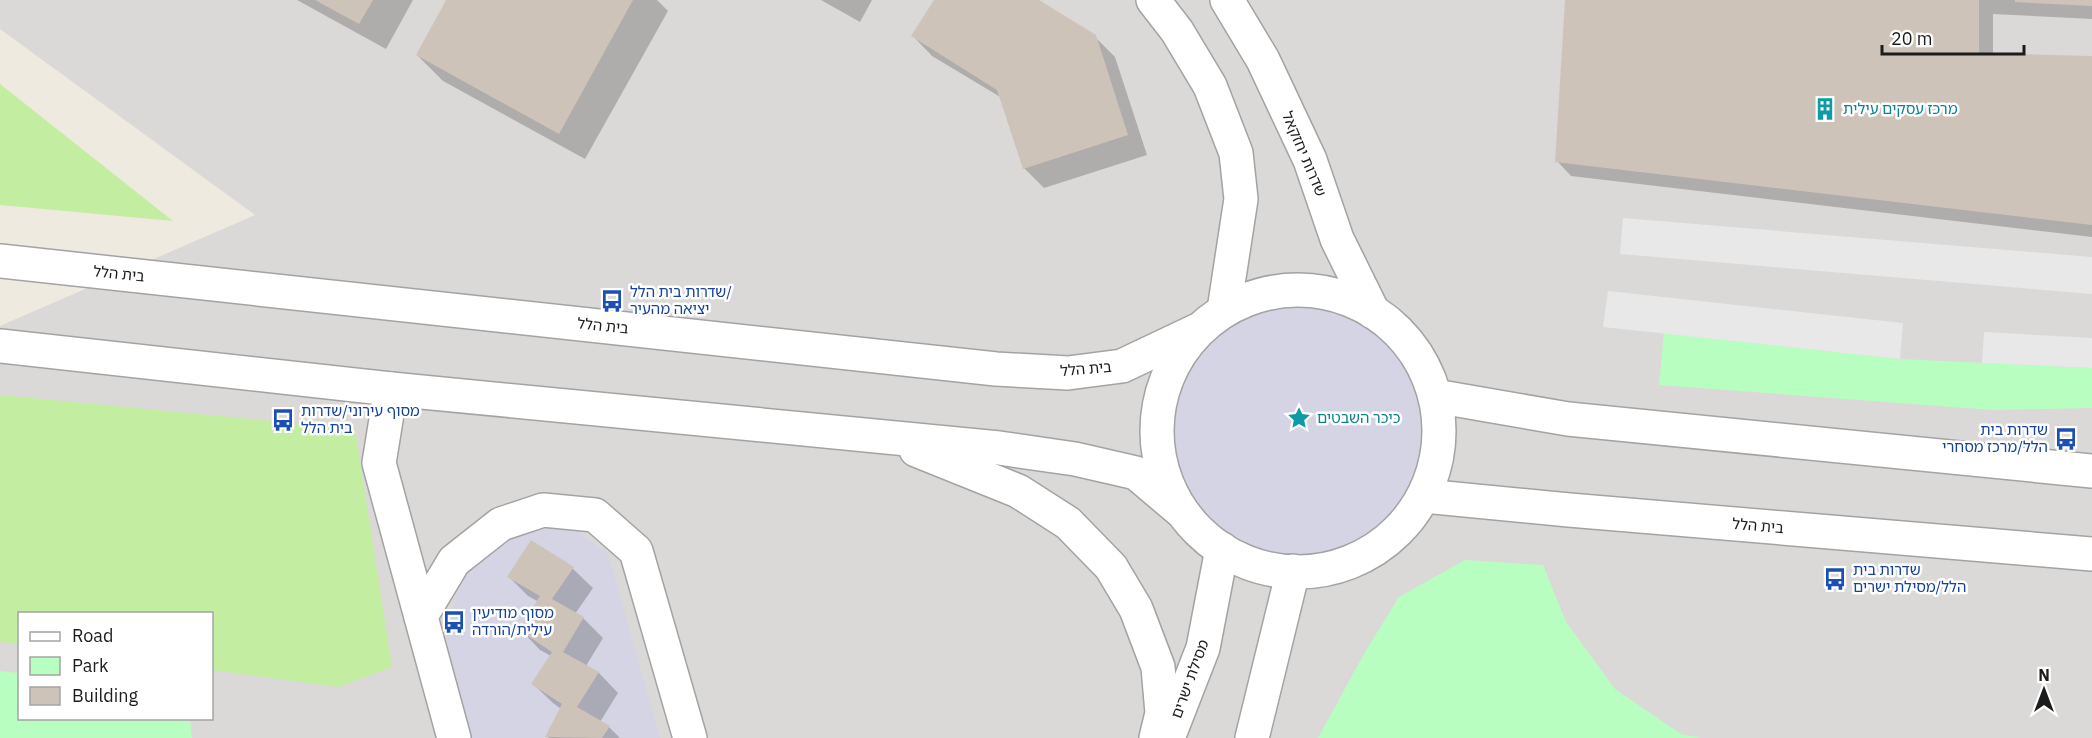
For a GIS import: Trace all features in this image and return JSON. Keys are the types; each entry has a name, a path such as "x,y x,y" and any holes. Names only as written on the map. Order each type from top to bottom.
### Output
{"street":[{"path":"1153,0 1177,31 1210,87 1236,153 1241,199 1224,310"},
{"name":"שדרות יחזקאל","path":"1227,0 1263,60 1310,160 1337,239 1373,312"},
{"name":"בית הלל","path":"0,261 1008,370 1068,373 1122,366 1198,330"},
{"path":"0,346 391,389 881,436 1032,452 1075,459 1136,473 1181,511 1194,527 1222,549 1256,565 1293,571 1330,568 1366,554 1387,540 1424,496 1435,464 1439,430 1435,396 1420,360 1400,334 1373,312 1345,298 1315,291 1283,290 1252,297 1224,310 1198,330 1175,362 1160,398 1156,438 1163,475 1181,511"},
{"path":"391,389 379,463 454,738"},
{"path":"1435,396 1568,419 2092,471"},
{"path":"881,436 1018,491 1068,523 1111,567 1136,609 1158,667 1162,713 1156,738"},
{"name":"בית הלל","path":"1424,496 2092,554"},
{"path":"421,616 454,561 501,524 543,510 595,515 636,551 690,738"},
{"name":"מסילת ישרים","path":"1168,738 1203,648 1222,549"},
{"path":"1252,738 1293,571"}],"shaded area":[{"path":"0,0 2092,0 2092,738 0,738 0,326 255,215 0,29"},
{"path":"1623,218 2092,257 2092,294 1620,254"},
{"path":"1608,291 1903,323 1900,359 1603,327"},
{"name":"כיכר השבטים","path":"1301,295 1347,304 1388,327 1420,360 1434,398 1440,438 1433,477 1416,513 1387,540 1352,564 1310,574 1267,571 1227,554 1194,527 1170,489 1159,444 1164,399 1183,357 1211,319 1255,302"},
{"path":"1984,332 2092,338 2092,368 1982,363"},
{"path":"556,518 608,553 660,738 472,738 445,649 459,584 487,548"}],"green space":[{"path":"0,84 173,221 0,205"},
{"path":"1664,333 1900,359 2092,368 2092,408 1993,410 1659,385"},
{"path":"0,395 355,429 392,667 338,687 213,670 213,612 18,612 18,644 0,642"},
{"path":"1465,560 1543,565 1566,622 1615,689 1681,734 1702,738 1318,738 1365,652 1399,597"},
{"path":"0,671 18,673 18,720 190,720 192,738 0,738"}],"building":[{"path":"315,0 373,0 359,24"},
{"path":"446,0 633,0 559,134 416,55"},
{"path":"934,0 1039,0 1096,35 1128,135 1023,169 997,90 911,36"},
{"name":"מרכז עסקים עילית","path":"1565,0 1979,0 1979,53 2092,56 2092,225 1555,162"},
{"path":"2015,0 2092,0 2092,6 2015,2"},
{"path":"531,540 574,567 552,599 584,617 563,652 599,672 577,707 610,726 602,738 545,737 562,704 531,684 552,652 519,630 540,596 507,577"}],"place":[{"name":"מרכז עסקים עילית","path":"1825,109"},
{"name":"שדרות בית הלל/ יציאה מהעיר","path":"612,301"},
{"name":"כיכר השבטים","path":"1299,418"},
{"name":"מסוף עירוני/שדרות בית הלל","path":"283,420"},
{"name":"שדרות בית הלל/מרכז מסחרי","path":"2066,439"},
{"name":"שדרות בית הלל/מסילת ישרים","path":"1835,579"},
{"name":"מסוף מודיעין עילית/הורדה","path":"454,622"}]}
